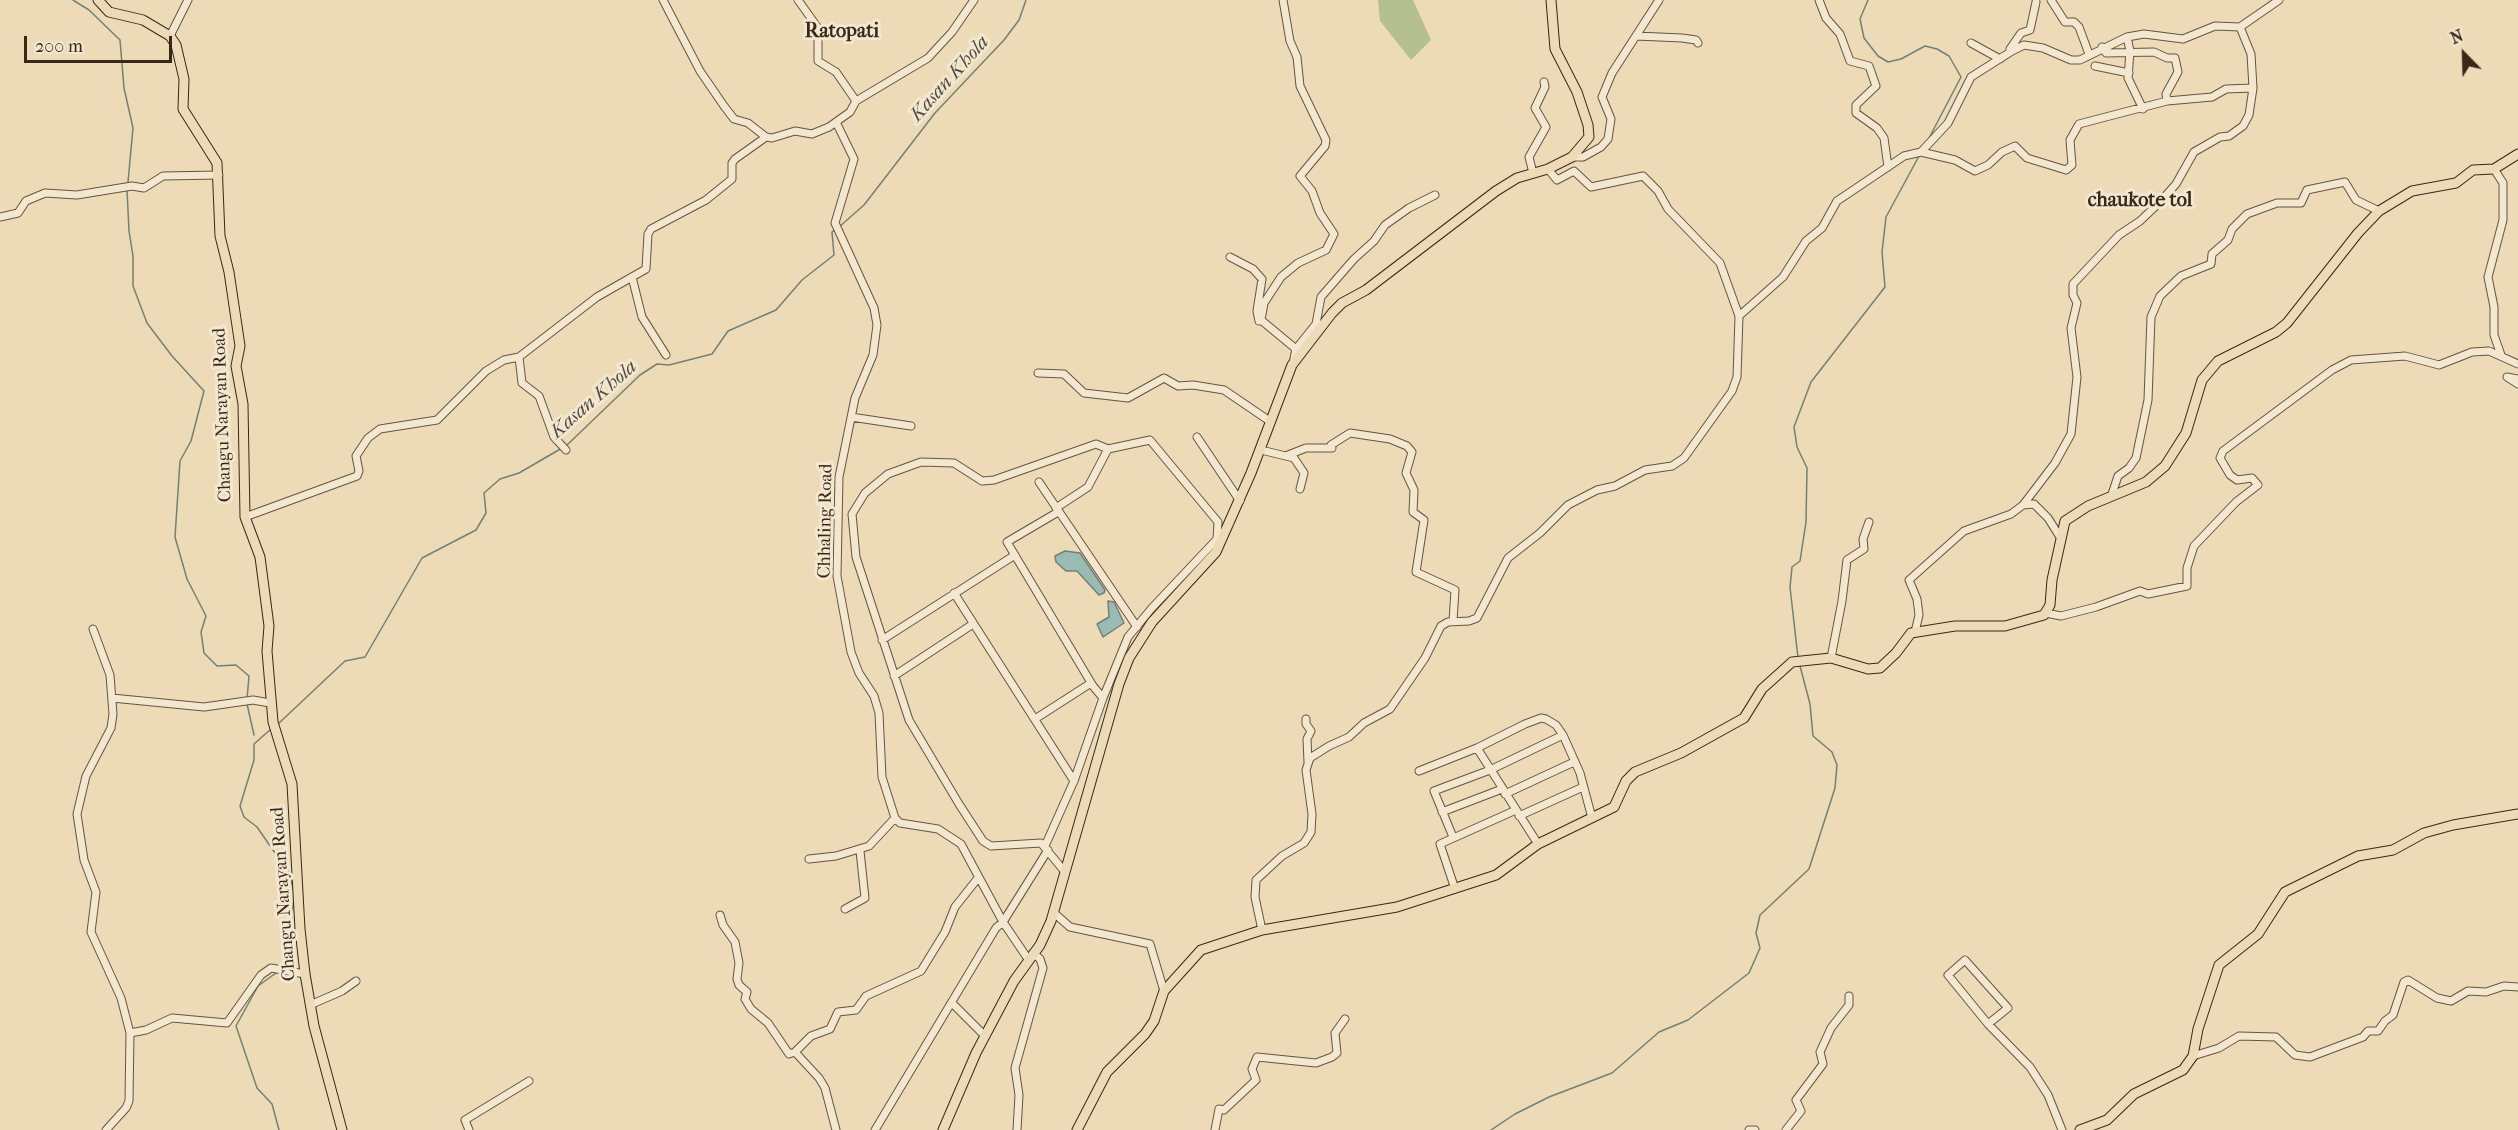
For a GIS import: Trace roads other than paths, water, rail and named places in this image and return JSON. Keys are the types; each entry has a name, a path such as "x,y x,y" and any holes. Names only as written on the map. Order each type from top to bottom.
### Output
{"main road":[{"path":"98,0 109,12 143,20 170,36"},
{"path":"943,1130 985,1036 1031,956 1045,937 1054,913 1119,684 1129,658 1152,622 1196,577 1216,552 1261,450 1292,365 1342,303 1366,290 1496,191 1517,178 1548,169 1572,157 1589,137 1588,125 1577,92 1555,49 1551,0"},
{"name":"Changu Narayan Road","path":"170,36 176,45 184,79 182,105 196,133 213,153 219,175 220,236 229,272 240,346 236,366 243,404 245,517 260,557 269,626 270,703 274,727 292,784 299,918 305,974 310,1005 342,1130"},
{"path":"1077,1130 1107,1072 1150,1027 1164,991 1201,950 1262,930 1397,907 1496,875 1538,844 1616,805 1626,781 1635,772 1681,753 1744,718 1762,689 1792,662 1831,658 1868,669 1880,668 1896,654 1909,634 1915,632 1955,626 2005,626 2046,613 2050,605 2060,537 2068,518 2088,506 2146,482 2165,466 2186,433 2199,388 2210,369 2218,361 2276,332 2287,323 2358,233 2379,211 2412,191 2456,183 2472,170 2494,169 2518,154"},
{"path":"2080,1130 2107,1120 2134,1094 2183,1070 2193,1056 2198,1029 2219,965 2258,934 2285,892 2358,856 2393,850 2424,833 2453,825 2518,814"}],"street":[{"path":"170,36 188,0"},
{"path":"663,0 700,71 724,106 735,119 748,123 766,137 771,138 795,131 812,134 836,122 850,112 856,101 928,58 952,32 974,0"},
{"path":"798,0 818,28 818,61 836,72 856,101"},
{"path":"1264,324 1261,316 1264,303 1281,277 1298,263 1326,250 1335,234 1320,213 1312,191 1300,176 1325,146 1326,140 1300,86 1297,57 1290,41 1283,0"},
{"path":"1572,157 1583,157 1601,147 1608,139 1611,119 1602,97 1612,73 1659,0"},
{"path":"1820,0 1826,18 1840,34 1850,61 1869,66 1876,86 1856,105 1856,112 1877,128 1884,138 1888,167"},
{"path":"2051,0 2065,22 2074,22 2079,27 2089,54"},
{"path":"1921,152 1948,123 1971,77 2024,45 2043,48 2071,60 2080,60 2102,47 2127,37 2144,34 2184,39 2215,26 2240,27 2278,0"},
{"path":"2000,59 2016,43 2021,33 2030,30 2036,2"},
{"path":"1915,632 1919,615 1917,599 1908,580 1964,531 2011,514 2023,505 2055,463 2071,434 2077,376 2071,328 2077,303 2073,295 2073,284 2119,235 2140,221 2160,202 2176,184 2194,152 2220,137 2229,136 2243,126 2249,116 2253,88 2251,54 2240,27"},
{"path":"1636,36 1682,38 1696,40 1698,43"},
{"path":"2127,37 2130,51 2128,78 2144,109"},
{"path":"1971,43 2000,59"},
{"path":"2102,47 2106,53 2154,52 2167,58 2175,58 2178,72 2166,94 2167,101"},
{"path":"2095,66 2129,73"},
{"path":"1533,173 1529,157 1546,127 1534,108 1545,87 1544,82"},
{"path":"1738,315 1783,278 1806,241 1822,228 1837,201 1904,156 1921,152 1954,160 1975,171 1988,165 2002,152 2014,146 2027,158 2066,170 2072,165 2070,140 2079,124 2120,111 2144,109 2167,101 2212,97 2226,89 2253,88"},
{"name":"Chhaling Road","path":"836,122 854,159 835,223 874,308 877,326 873,355 855,398 839,477 837,576 851,652 859,673 874,696 879,713 882,777 895,818"},
{"path":"245,517 357,476 359,471 356,456 368,438 380,429 437,420 486,371 504,360 519,357 597,297 646,269 648,234 651,229 706,200 732,179 732,163 735,159 766,137"},
{"path":"1308,762 1321,750 1345,740 1364,723 1390,709 1425,658 1441,626 1453,621 1469,621 1477,618 1508,558 1540,533 1568,505 1597,490 1615,486 1641,471 1672,466 1684,458 1734,384 1738,362 1738,315 1720,263 1674,215 1658,191 1643,176 1591,187 1574,171 1557,180 1548,169"},
{"path":"2494,169 2503,183 2503,220 2488,277 2494,307 2494,335 2501,355"},
{"path":"0,217 18,213 26,201 45,193 76,195 132,186 144,188 163,176 219,175"},
{"path":"2111,497 2118,476 2129,468 2136,458 2148,400 2151,317 2160,296 2181,276 2211,264 2212,254 2228,240 2232,229 2247,214 2277,203 2301,203 2307,190 2345,182 2356,200 2379,211"},
{"path":"1292,365 1296,349 1317,324 1321,297 1354,259 1374,241 1385,225 1408,208 1435,195"},
{"path":"1230,257 1253,268 1262,279 1257,311 1260,323 1296,349"},
{"path":"632,277 642,317 666,355"},
{"path":"2046,613 2061,616 2096,607 2140,591 2148,594 2187,586 2187,568 2194,546 2235,502 2258,485 2252,478 2237,480 2230,475 2220,458 2223,451 2332,370 2351,360 2405,356 2439,365 2472,352 2489,351 2518,364"},
{"path":"519,357 522,383 539,396 554,437 566,450"},
{"path":"1038,373 1064,374 1084,393 1128,398 1164,378 1178,386 1193,385 1224,390 1271,422"},
{"path":"2518,379 2507,377 2518,384"},
{"path":"851,417 911,426"},
{"path":"1288,455 1306,448 1332,448 1331,445 1350,433 1390,439 1407,446 1412,452 1406,473 1414,490 1413,512 1424,520 1416,572 1455,590 1453,621"},
{"path":"1197,436 1240,501"},
{"path":"875,1130 1046,848 1128,638 1217,538 1218,522 1152,441 1138,441 1108,449 1096,444 994,480 982,481 954,463 921,462 888,474 865,493 852,514 856,557 909,720 982,841 991,846 1041,843 1046,848 1065,872"},
{"path":"1103,698 1091,683 1007,542 1088,487 1108,449"},
{"path":"1261,450 1294,458 1304,473 1300,489"},
{"path":"1040,482 1137,627"},
{"path":"2023,505 2034,504 2048,518 2060,537"},
{"path":"1831,658 1844,591 1847,560 1864,549 1863,539 1869,522"},
{"path":"882,640 1015,555"},
{"path":"954,593 1074,781"},
{"path":"894,676 973,624"},
{"path":"93,629 110,675 111,728 86,776 77,814 84,860 96,892 91,932 121,998 130,1033 129,1101 126,1108 105,1130"},
{"path":"1035,719 1091,683"},
{"path":"112,698 204,706 253,700 270,703"},
{"path":"1419,771 1477,748 1541,718 1556,725 1563,735 1592,818"},
{"path":"1262,930 1255,897 1256,880 1282,856 1304,843 1311,832 1312,814 1306,770 1307,739 1311,731 1306,724 1306,719"},
{"path":"1453,837 1434,791 1490,770 1563,735"},
{"path":"1477,748 1538,844"},
{"path":"1442,812 1504,792 1574,762"},
{"path":"1455,889 1440,849 1443,841 1583,787"},
{"path":"809,859 860,850 870,846 895,818 900,823 931,827 949,834 961,844 1003,922 1031,956 1040,959 1043,968 1015,1068 1018,1095 1017,1130"},
{"path":"845,909 865,897 860,850"},
{"path":"720,915 723,925 735,942 739,963 737,979 739,985 747,992 745,999 751,1009 768,1023 789,1054 795,1052 810,1036 830,1029 838,1012 856,1010 867,996 921,971 945,932 955,907 978,878"},
{"path":"1054,913 1070,927 1150,944 1164,991"},
{"path":"1988,1024 2008,1008 1965,960 1948,975 1988,1024 2030,1067 2048,1095 2062,1130"},
{"path":"130,1033 146,1030 172,1018 227,1023 261,975 271,968 305,974"},
{"path":"2193,1056 2219,1048 2239,1036 2276,1037 2295,1055 2310,1057 2363,1037 2368,1031 2378,1032 2385,1021 2393,1015 2404,982 2408,980 2438,998 2451,1001 2468,991 2486,992 2504,986 2518,987"},
{"path":"310,1005 342,991 356,981"},
{"path":"1786,1130 1802,1111 1796,1100 1823,1064 1820,1052 1831,1028 1849,1005 1849,996"},
{"path":"952,1003 985,1036"},
{"path":"1215,1130 1220,1109 1224,1110 1256,1080 1252,1070 1257,1057 1316,1063 1332,1057 1337,1053 1335,1033 1346,1019"},
{"path":"795,1052 825,1088 836,1130"},
{"path":"469,1130 465,1120 529,1081"},
{"path":"1749,1130 1755,1130"}],"water":[{"path":"1065,551 1080,553 1105,590 1104,593 1099,595 1077,571 1066,571 1056,562 1055,556"},
{"path":"1108,601 1114,602 1124,623 1103,637 1097,624 1109,617"}],"waterway":[{"path":"73,0 89,10 120,40 124,88 133,128 128,182"},
{"name":"Kasan Khola","path":"839,227 864,205 935,113 1004,40 1019,20 1026,0"},
{"path":"1868,0 1860,19 1864,38 1878,56 1888,62 1901,59 1925,46 1937,49 1949,56 1961,77 1927,142"},
{"path":"1798,658 1790,587 1792,567 1800,561 1806,522 1807,468 1797,447 1794,427 1811,382 1885,287 1882,252 1886,217 1919,156"},
{"path":"127,190 133,256 133,286 147,323 172,356 204,391 191,441 180,461 175,537 187,579 206,616 201,632 204,653 217,666 236,665 249,676 247,699"},
{"name":"Kasan Khola","path":"566,446 640,375 657,364 669,365 712,354 728,331 776,310 802,280 834,255 832,232 835,230"},
{"name":"Kasan Khola","path":"278,724 345,661 365,657 422,558 476,530 486,513 484,493 500,479 519,473 562,448"},
{"path":"1491,1130 1515,1114 1549,1097 1612,1073 1659,1032 1688,1020 1749,973 1760,948 1756,933 1760,915 1809,869 1835,788 1837,765 1832,752 1813,736 1810,704 1800,666"},
{"path":"247,704 254,735"},
{"name":"Kasan Khola","path":"271,729 254,744 254,760 240,806 244,817 257,827 289,873 294,891"},
{"name":"Kasan Khola","path":"282,968 287,951 294,899"},
{"name":"Kasan Khola","path":"276,973 258,986 236,1026 257,1088 272,1104 279,1130"}],"district":[{"name":"Ratopati","path":"842,32"},
{"name":"chaukote tol","path":"2140,201"}]}
